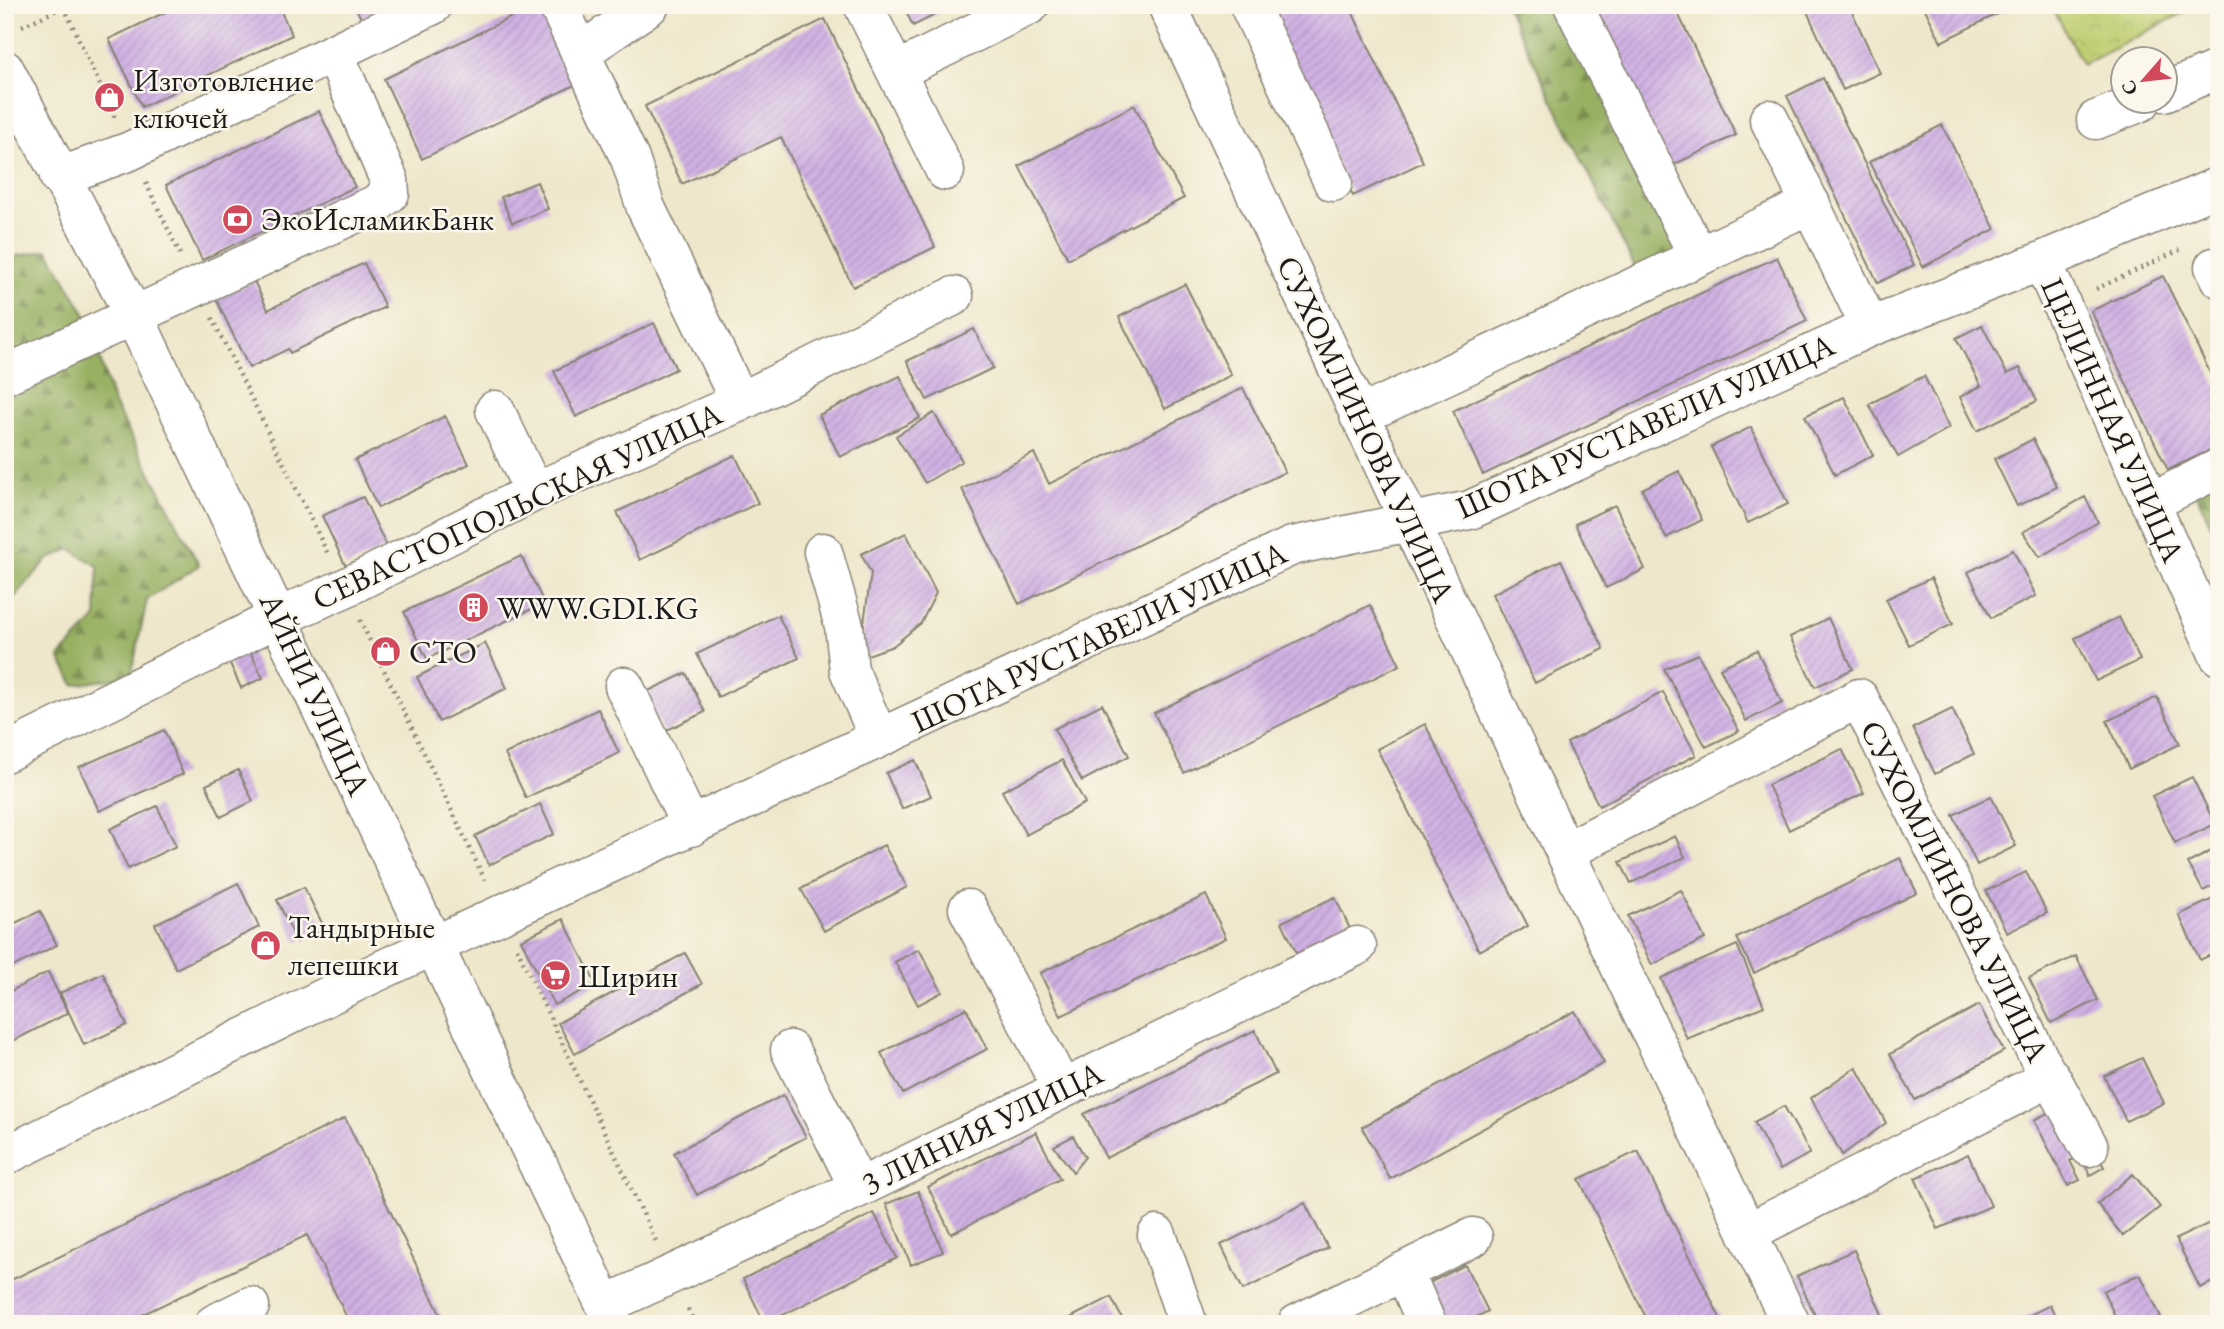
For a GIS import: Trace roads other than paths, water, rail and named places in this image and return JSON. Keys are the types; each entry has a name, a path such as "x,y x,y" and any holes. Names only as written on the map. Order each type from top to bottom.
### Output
{"street":[{"path":"59,177 130,151 433,5"},
{"path":"558,5 629,159 646,208 740,402"},
{"path":"580,53 650,5"},
{"path":"863,5 945,170"},
{"path":"897,71 1030,5"},
{"name":"СУХОМЛИНОВА УЛИЦА","path":"1167,5 1565,852 1791,1324"},
{"path":"1249,5 1333,182"},
{"path":"1573,5 1698,256"},
{"path":"5,375 376,204 390,193 389,180 334,53"},
{"name":"АЙНИ УЛИЦА","path":"5,69 59,177 133,314 610,1314"},
{"path":"2178,86 2219,69"},
{"path":"2096,120 2108,115"},
{"path":"1769,119 1870,327"},
{"name":"ШОТА РУСТАВЕЛИ УЛИЦА","path":"5,1156 433,947 1292,546 1470,510 1870,327 2042,261 2219,186"},
{"path":"1359,416 1811,204"},
{"name":"ЦЕЛИННАЯ УЛИЦА","path":"2042,261 2219,656"},
{"name":"СЕВАСТОПОЛЬСКАЯ УЛИЦА","path":"5,753 279,617 345,588 534,492 740,402 954,296"},
{"path":"495,410 534,492"},
{"path":"2150,503 2219,468"},
{"path":"823,552 844,626 849,670 879,738"},
{"path":"624,686 691,827"},
{"name":"СУХОМЛИНОВА УЛИЦА","path":"1565,852 1859,698 2057,1074 1747,1233"},
{"path":"968,909 1062,1089"},
{"name":"3 ЛИНИЯ УЛИЦА","path":"610,1314 671,1274 859,1188 1357,946"},
{"path":"790,1049 859,1188"},
{"path":"2057,1074 2089,1147"},
{"path":"1157,1235 1188,1324"},
{"path":"1297,1324 1473,1237"},
{"path":"1404,1271 1427,1324"},
{"path":"214,1324 250,1306"}],"place":[{"name":"Изготовление ключей","path":"110,98"},
{"name":"ЭкоИсламикБанк","path":"238,219"},
{"name":"WWW.GDI.KG","path":"474,608"},
{"name":"СТО","path":"386,652"},
{"name":"Тандырные лепешки","path":"265,945"},
{"name":"Ширин","path":"555,976"}]}
